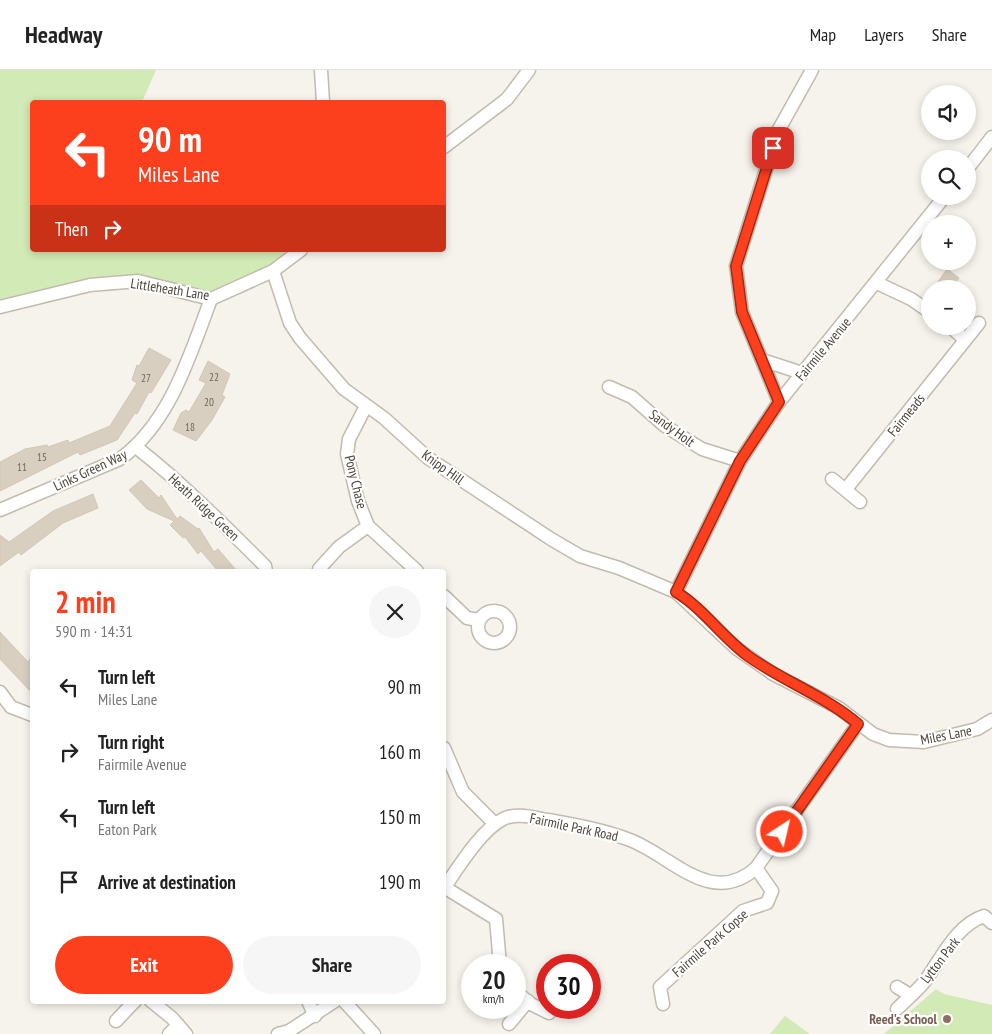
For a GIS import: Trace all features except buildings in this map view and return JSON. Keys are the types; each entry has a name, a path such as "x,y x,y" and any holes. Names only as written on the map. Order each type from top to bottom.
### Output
{"street":[{"path":"321,70 323,100"},
{"path":"446,146 508,99 528,70"},
{"path":"779,402 742,312 736,266 778,131 812,70"},
{"path":"976,158 992,137"},
{"name":"Fairmile Avenue","path":"676,592 740,461 779,402 877,283 938,205"},
{"name":"Littleheath Lane","path":"0,307 90,285 138,281 211,299 273,271 299,252"},
{"name":"Knipp Hill","path":"273,271 282,304 300,338 344,389 384,418 428,458 580,556 619,568 676,592"},
{"path":"877,283 921,306"},
{"name":"Links Green Way","path":"0,510 120,459 136,447 179,383 211,299"},
{"name":"Fairmeads","path":"846,490 978,323"},
{"path":"960,335 964,339"},
{"path":"762,360 802,373"},
{"name":"Sandy Holt","path":"609,387 632,397 665,426 702,449 740,461"},
{"name":"Pony Chase","path":"366,406 349,439 347,454 358,502 368,526 415,569"},
{"name":"Heath Ridge Green","path":"136,447 159,465 237,538 265,566 266,569"},
{"path":"832,479 860,502"},
{"path":"319,569 339,547 368,526"},
{"name":"Miles Lane","path":"676,592 736,648 773,674 839,708 873,734 889,740 924,742 977,729 992,720"},
{"path":"446,598 467,618 479,620"},
{"path":"0,692 11,707 30,714"},
{"name":"Fairmile Park Road","path":"495,824 502,819 516,816 594,828 632,840 688,873 714,883 729,883 744,879 756,868 858,724"},
{"path":"446,753 463,792 495,824 446,885"},
{"name":"Fairmile Park Copse","path":"663,1004 660,987 743,911 767,903 772,891 756,868"},
{"path":"446,889 496,919 498,927 497,954"},
{"name":"Lytton Park","path":"897,1009 924,982 946,949 974,919 984,916 992,923"},
{"name":"Lytton Park","path":"897,987 910,996"},
{"path":"508,1024 528,1001 536,1006"},
{"path":"116,1021 132,1004"},
{"path":"154,1004 178,1031"},
{"path":"310,1004 316,1016"},
{"path":"278,1034 289,1031 316,1016 331,1004"},
{"path":"347,1004 374,1034"}],"green space":[{"path":"0,70 156,70 143,100 30,100 30,252 293,252 272,267 210,295 138,278 0,307"},
{"name":"Reed's School","path":"936,989 944,994 992,1005 992,1034 884,1034"},
{"path":"785,1016 810,1034 770,1034"}],"place":[{"name":"Reed's School","path":"947,1019"}],"route":[{"path":"773,148 736,266 742,312 779,402 740,461 676,592 683,596 736,648 773,674 839,708 858,724 782,832"}]}
